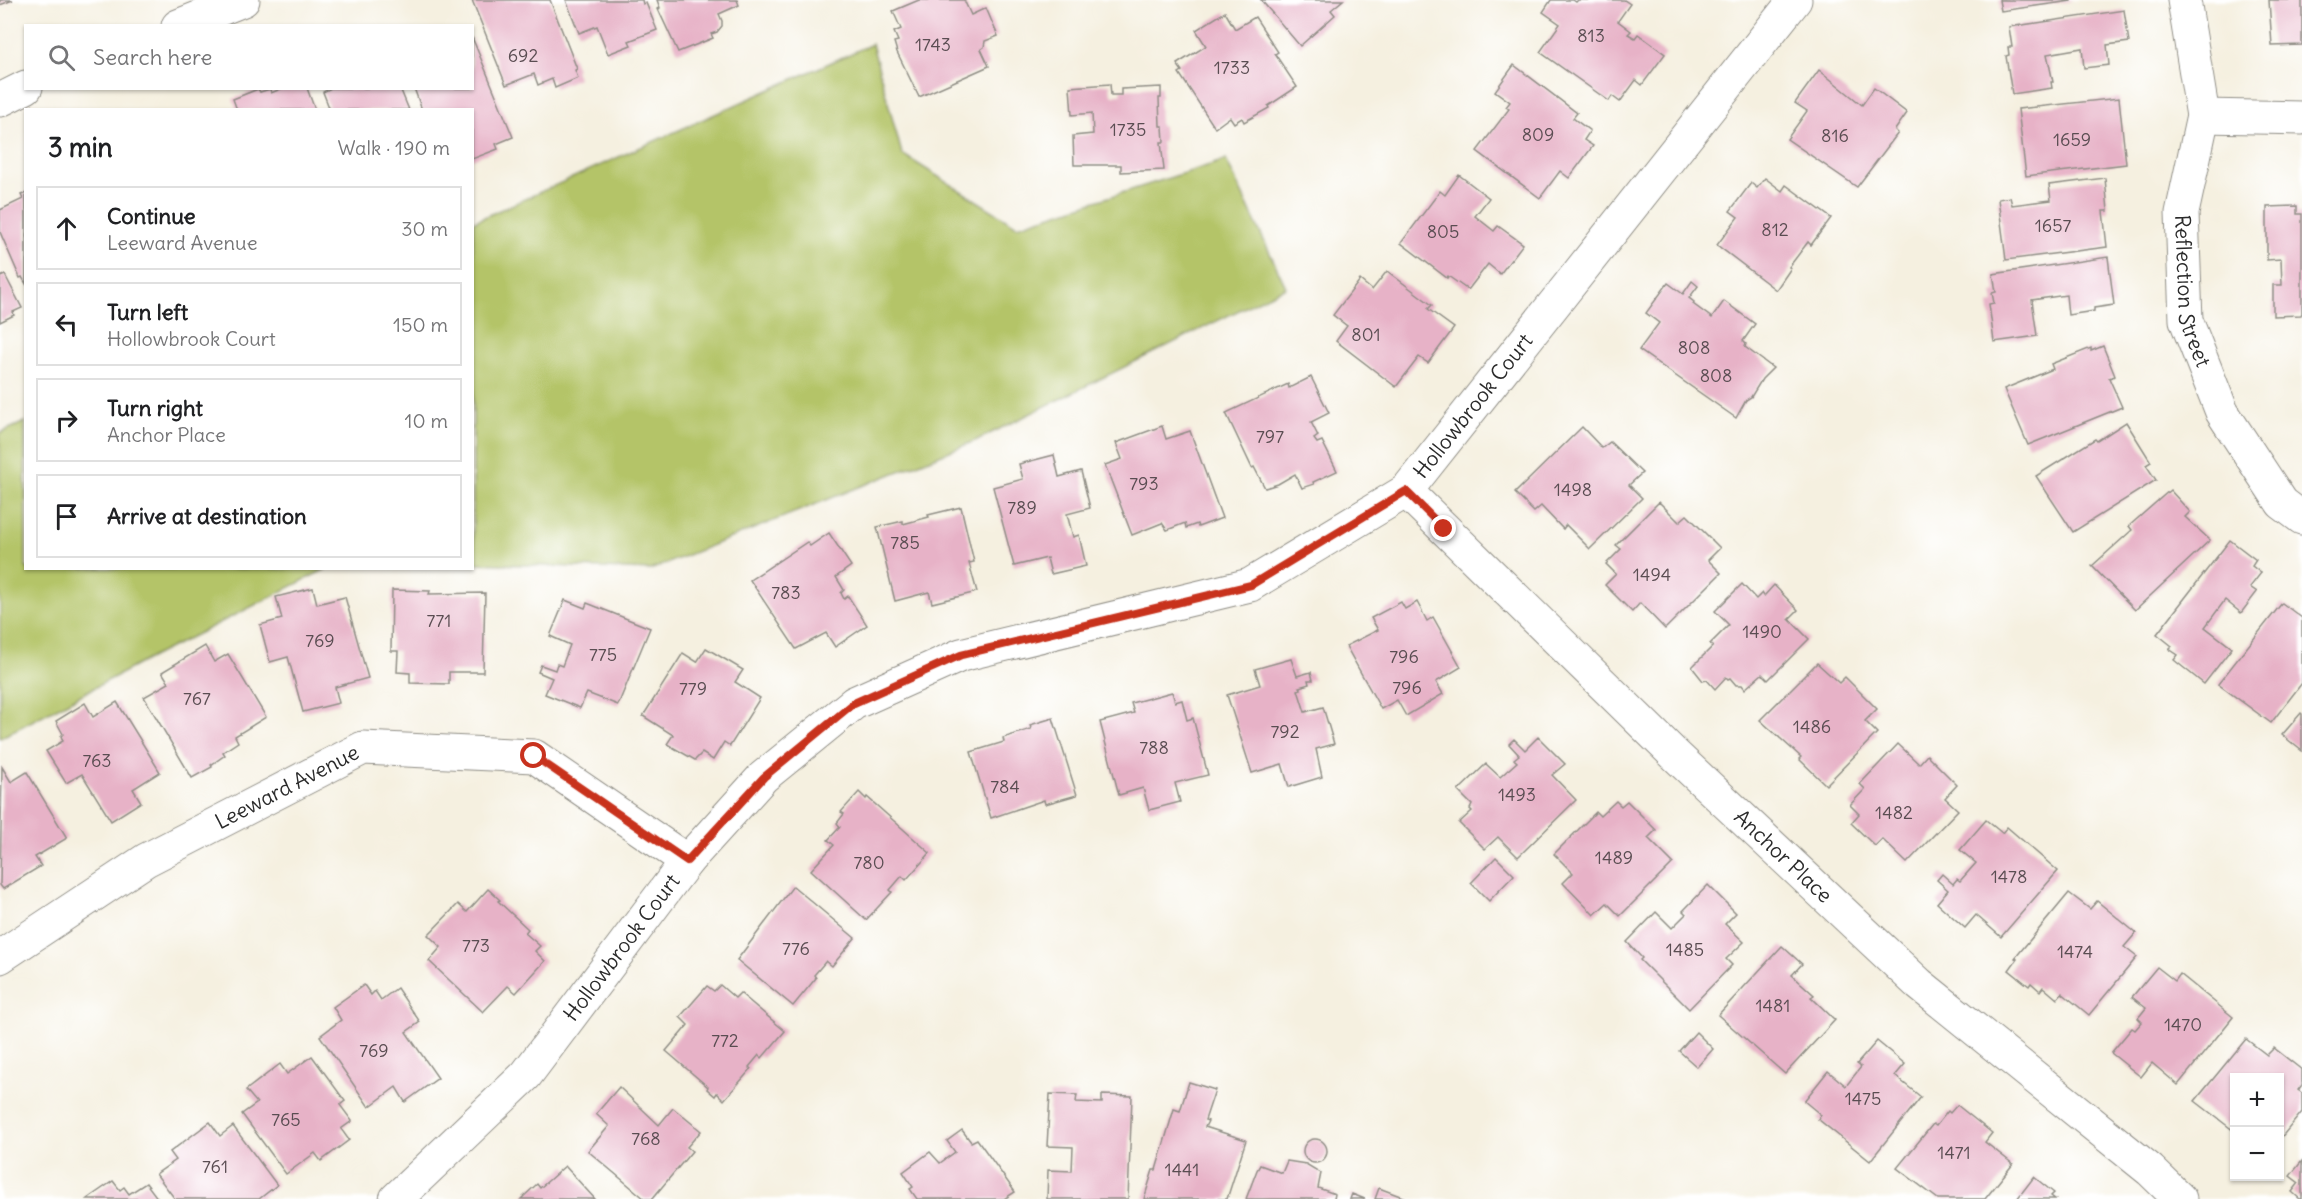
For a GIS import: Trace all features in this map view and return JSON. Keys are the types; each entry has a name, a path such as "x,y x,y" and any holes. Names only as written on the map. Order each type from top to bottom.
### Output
{"street":[{"path":"183,24 243,0"},
{"name":"Hollowbrook Court","path":"396,1199 526,1075 687,861 764,777 854,703 961,655 1251,585 1406,491 1795,0"},
{"name":"Reflection Street","path":"2184,0 2204,116 2182,213 2186,320 2222,412 2282,503 2302,518"},
{"path":"0,100 24,88"},
{"path":"2204,116 2302,118"},
{"name":"Anchor Place","path":"1406,491 1674,754 1910,976 2150,1170 2180,1199"},
{"name":"Leeward Avenue","path":"0,957 146,860 363,748 534,756 687,861"}],"green space":[{"path":"872,44 902,154 1017,226 1226,160 1286,287 975,441 650,570 474,563 474,222"},
{"path":"24,422 24,570 324,570 154,656 0,738 0,433"}],"building":[{"path":"0,0 13,0 0,5"},
{"path":"472,0 550,0 577,69 575,70 578,78 555,88 552,79 538,85 534,74 506,85"},
{"path":"566,0 642,0 643,4 646,3 657,30 629,41 631,45 608,54 597,26 579,33"},
{"path":"657,0 737,0 739,5 719,14 722,26 717,32 711,34 713,38 678,52 658,9 660,8"},
{"path":"919,0 964,0 971,15 986,8 998,36 985,41 981,49 989,66 919,97 897,52 894,42 898,41 894,32 901,29 893,11"},
{"path":"1261,0 1343,0 1331,10 1335,15 1300,46"},
{"path":"1551,0 1576,2 1578,0 1624,0 1630,4 1618,21 1631,31 1628,34 1635,38 1638,34 1665,54 1642,85 1636,80 1620,102 1612,96 1609,101 1540,52 1560,24 1543,12"},
{"path":"1999,0 2071,0 2071,1 2001,11"},
{"path":"2269,0 2302,0 2302,45 2272,46"},
{"path":"2124,10 2129,42 2107,45 2109,65 2084,68 2082,48 2047,54 2053,82 2051,82 2052,88 2012,94 2006,56 2009,55 2008,47 2012,47 2009,27"},
{"path":"1225,12 1235,29 1255,17 1278,52 1275,54 1297,87 1268,106 1269,108 1244,122 1242,118 1234,123 1230,117 1215,128 1179,73 1182,71 1177,64 1206,46 1196,30"},
{"path":"474,42 513,137 496,144 498,149 474,158 474,108 421,108 415,90 474,90"},
{"path":"1514,65 1577,113 1573,118 1590,131 1584,140 1593,146 1569,178 1560,171 1540,198 1477,151 1509,109 1506,107 1510,102 1495,91"},
{"path":"1819,70 1862,105 1874,88 1907,113 1895,130 1898,133 1857,187 1787,139 1807,111 1795,103"},
{"path":"1110,84 1111,95 1121,95 1121,89 1161,87 1160,126 1163,126 1164,142 1161,142 1164,170 1121,172 1121,165 1074,165 1073,136 1093,134 1092,113 1072,115 1070,87"},
{"path":"256,90 260,92 270,90 271,93 278,90 308,90 314,108 236,108 233,99"},
{"path":"327,90 401,90 408,108 329,108 323,92"},
{"path":"2119,98 2126,164 2026,176 2018,109"},
{"path":"1459,175 1489,198 1475,216 1494,231 1498,226 1523,244 1500,274 1488,264 1468,290 1448,276 1447,278 1401,243 1440,191 1445,195"},
{"path":"1765,178 1782,191 1786,185 1831,218 1811,245 1808,242 1789,267 1791,268 1776,290 1717,245 1738,217 1730,211 1751,183 1757,188"},
{"path":"2105,178 2108,211 2103,211 2107,247 2006,260 1998,199 2010,197 2012,205 2051,200 2049,185"},
{"path":"24,194 24,280 22,277 20,278 0,232 0,210 23,199 21,195"},
{"path":"2297,206 2297,214 2302,214 2302,313 2301,315 2273,316 2273,285 2282,285 2281,259 2267,260 2267,207"},
{"path":"2108,257 2114,305 2068,315 2066,295 2032,300 2037,336 1994,342 1989,304 1994,303 1992,293 1996,292 1993,274"},
{"path":"1387,271 1432,305 1428,309 1454,328 1428,363 1419,357 1396,387 1336,341 1347,326 1333,315 1360,280 1372,290"},
{"path":"5,275 22,308 0,322 0,277"},
{"path":"1692,281 1698,286 1689,298 1694,302 1693,304 1712,318 1724,301 1755,324 1743,341 1746,344 1745,347 1773,368 1762,379 1751,397 1746,400 1736,418 1639,350 1659,323 1646,313 1668,283 1683,294"},
{"path":"2103,346 2115,376 2109,378 2122,407 2028,445 2004,389 2053,369 2051,364 2091,348 2091,351"},
{"path":"1311,377 1329,413 1311,422 1318,436 1314,439 1317,443 1322,441 1337,471 1302,488 1295,474 1278,484 1265,488 1254,467 1252,468 1226,413 1288,384 1289,388"},
{"path":"2126,422 2151,462 2146,465 2156,480 2073,532 2036,476"},
{"path":"1162,426 1166,439 1190,431 1222,518 1198,527 1197,524 1186,528 1185,523 1167,530 1162,523 1132,535 1105,465 1122,459 1116,443"},
{"path":"1582,427 1602,448 1610,442 1642,473 1629,485 1642,498 1590,549 1566,525 1563,529 1541,506 1534,512 1515,493"},
{"path":"1054,455 1059,477 1081,471 1090,508 1067,514 1073,537 1079,535 1086,566 1051,574 1047,558 1014,566 993,487 1023,479 1019,464"},
{"path":"2170,490 2190,512 2185,517 2210,540 2135,610 2092,566 2132,530 2129,526"},
{"path":"1659,502 1679,522 1687,515 1720,548 1708,560 1721,573 1665,629 1640,603 1632,612 1605,585 1616,574 1606,564 1621,549 1616,545"},
{"path":"961,507 974,562 969,563 977,592 932,603 929,592 895,601 877,527 903,521 903,524"},
{"path":"829,533 851,566 836,577 844,590 841,593 844,599 848,596 867,625 835,647 826,633 796,649 750,580 807,542 810,546"},
{"path":"2230,540 2256,560 2252,566 2261,573 2250,587 2257,592 2241,613 2225,600 2205,627 2232,648 2204,684 2174,660 2178,655 2169,649 2172,646 2157,634"},
{"path":"1742,584 1756,599 1762,593 1764,596 1774,585 1798,610 1789,619 1809,639 1768,680 1762,674 1745,689 1726,677 1715,689 1707,680 1703,681 1692,667 1713,646 1710,644 1729,625 1715,611"},
{"path":"313,588 317,604 345,597 368,678 335,687 339,703 303,712 288,657 270,662 260,625 282,619 276,597"},
{"path":"392,590 430,591 429,594 485,593 483,672 449,672 449,684 410,683 410,673 397,672 398,651 391,651"},
{"path":"565,600 585,608 587,603 650,628 618,705 587,693 580,708 545,694 552,678 538,672 541,665 555,670 557,664 562,666 570,645 550,636"},
{"path":"1401,602 1405,609 1417,602 1427,621 1433,617 1461,667 1436,682 1443,694 1406,716 1397,700 1381,709 1346,646 1378,630 1371,618"},
{"path":"2282,603 2302,618 2302,683 2271,723 2218,684"},
{"path":"205,646 214,662 228,654 266,717 235,736 238,742 223,752 225,755 211,765 212,767 192,778 144,697 169,683 162,672"},
{"path":"706,648 743,670 735,682 760,698 730,746 724,742 713,760 702,753 695,760 667,744 673,735 643,716 683,653 697,662"},
{"path":"1291,659 1297,676 1311,672 1313,680 1308,680 1309,684 1299,687 1301,689 1298,690 1305,712 1323,707 1334,744 1316,749 1322,777 1289,787 1282,764 1252,773 1227,695 1260,685 1255,669"},
{"path":"1817,663 1839,683 1845,677 1877,709 1865,721 1877,733 1826,785 1799,759 1801,757 1760,720"},
{"path":"1172,692 1175,702 1182,700 1187,720 1193,718 1208,775 1175,783 1180,802 1149,810 1143,788 1119,795 1100,722 1134,713 1131,703"},
{"path":"117,702 160,772 133,789 141,802 111,821 82,774 66,783 46,751 63,741 61,736 63,734 56,721 85,703 93,717"},
{"path":"2302,714 2302,751 2282,735"},
{"path":"1053,718 1077,795 1045,804 1044,800 991,818 971,752 1004,742 1003,738 1031,729 1030,725"},
{"path":"1538,737 1565,764 1552,775 1576,800 1518,857 1498,837 1485,849 1459,823 1472,811 1470,809 1472,805 1458,791 1486,764 1500,777 1517,762 1514,759 1519,755 1509,744 1514,739 1525,750"},
{"path":"1898,744 1919,764 1927,755 1957,785 1945,798 1958,810 1907,863 1882,839 1875,846 1851,823 1859,814 1850,805 1865,789 1860,784"},
{"path":"2,767 11,782 27,772 67,838 35,857 41,866 3,889 0,885"},
{"path":"859,792 930,853 906,880 902,876 890,890 892,892 866,920 811,870 834,845 828,840 840,827 837,823 844,814 841,812"},
{"path":"1616,801 1621,806 1627,801 1656,830 1648,838 1673,863 1620,916 1607,903 1594,915 1563,883 1573,873 1554,854 1596,812 1600,816"},
{"path":"1986,820 2002,833 2007,827 2058,871 2001,937 1976,915 1965,928 1937,903 1948,890 1937,880 1942,874 1953,884 1957,879 1960,881 1976,863 1960,850"},
{"path":"1496,857 1514,875 1489,901 1471,883"},
{"path":"1708,885 1736,913 1725,924 1744,942 1726,959 1732,965 1689,1009 1640,960 1642,958 1627,942 1656,912 1672,928 1686,914 1683,911"},
{"path":"793,886 855,938 832,966 826,961 814,975 816,978 793,1006 737,960"},
{"path":"488,889 528,929 525,933 540,946 535,951 545,961 516,993 508,986 483,1012 429,961 441,947 428,935 458,904 467,912"},
{"path":"2069,893 2090,909 2097,901 2136,933 2124,947 2137,957 2089,1015 2062,993 2057,999 2043,987 2040,991 2031,983 2029,986 2009,970 2017,959 2015,958"},
{"path":"1782,946 1802,964 1792,975 1814,995 1811,997 1835,1020 1785,1074 1718,1015"},
{"path":"2157,967 2175,981 2180,974 2233,1017 2178,1085 2152,1063 2141,1077 2111,1053 2132,1028 2135,1030 2142,1022 2138,1018 2146,1008 2132,997"},
{"path":"364,985 371,995 375,991 381,1000 397,988 420,1022 406,1032 438,1078 405,1102 396,1087 369,1107 320,1036 341,1020 333,1007"},
{"path":"720,985 735,998 740,993 785,1031 762,1058 759,1055 749,1067 751,1069 724,1100 717,1093 715,1096 707,1089 708,1087 666,1051 688,1025 680,1017 707,986 714,991"},
{"path":"1696,1032 1713,1049 1697,1067 1679,1051"},
{"path":"2246,1039 2267,1055 2274,1048 2302,1070 2302,1085 2298,1090 2302,1093 2302,1112 2284,1134 2284,1073 2230,1073 2230,1128 2195,1101"},
{"path":"1877,1041 1905,1064 1895,1076 1921,1097 1870,1161 1818,1119 1821,1115 1804,1101 1828,1071 1846,1086 1861,1067 1857,1064"},
{"path":"312,1056 345,1101 340,1105 352,1121 341,1129 349,1140 321,1161 315,1153 286,1174 242,1114 257,1103 246,1090 280,1064 287,1074"},
{"path":"1189,1082 1215,1090 1205,1120 1208,1121 1205,1127 1246,1140 1227,1199 1144,1199 1153,1170 1156,1170 1174,1109 1180,1111"},
{"path":"619,1087 659,1125 673,1108 701,1131 687,1147 692,1151 652,1199 645,1199 588,1151 609,1126 596,1114"},
{"path":"1050,1094 1077,1095 1076,1102 1102,1103 1102,1095 1132,1096 1128,1199 1047,1199 1048,1170 1072,1171 1073,1147 1047,1146"},
{"path":"1957,1105 1992,1133 1985,1142 2013,1164 1985,1199 1938,1199 1897,1168 1933,1124 1936,1126 1948,1111 1950,1113"},
{"path":"210,1122 220,1136 233,1126 277,1185 259,1199 175,1199 156,1174 176,1160 170,1152"},
{"path":"962,1130 971,1142 977,1139 1015,1192 1004,1199 917,1199 910,1189 913,1187 903,1172 930,1152 940,1163 955,1152 947,1141"},
{"path":"1315,1139 1320,1140 1326,1146 1326,1156 1320,1162 1315,1163 1310,1162 1304,1156 1303,1151 1304,1146 1310,1140"},
{"path":"1287,1161 1306,1164 1321,1173 1318,1188 1335,1194 1334,1199 1246,1199 1260,1165 1282,1173"},
{"path":"2302,1161 2302,1199 2300,1199 2292,1192 2299,1183 2290,1176"},
{"path":"565,1166 595,1199 521,1199 537,1184 540,1188"},
{"path":"2034,1177 2054,1193 2051,1196 2055,1199 2017,1199"},
{"path":"113,1181 120,1190 124,1187 129,1194 146,1183 158,1199 87,1199"},
{"path":"1379,1188 1408,1199 1375,1199"},
{"path":"1352,1194 1365,1199 1350,1199"}],"route":[{"path":"534,756 687,861 764,777 854,703 961,655 1251,585 1406,491 1444,529"}]}
